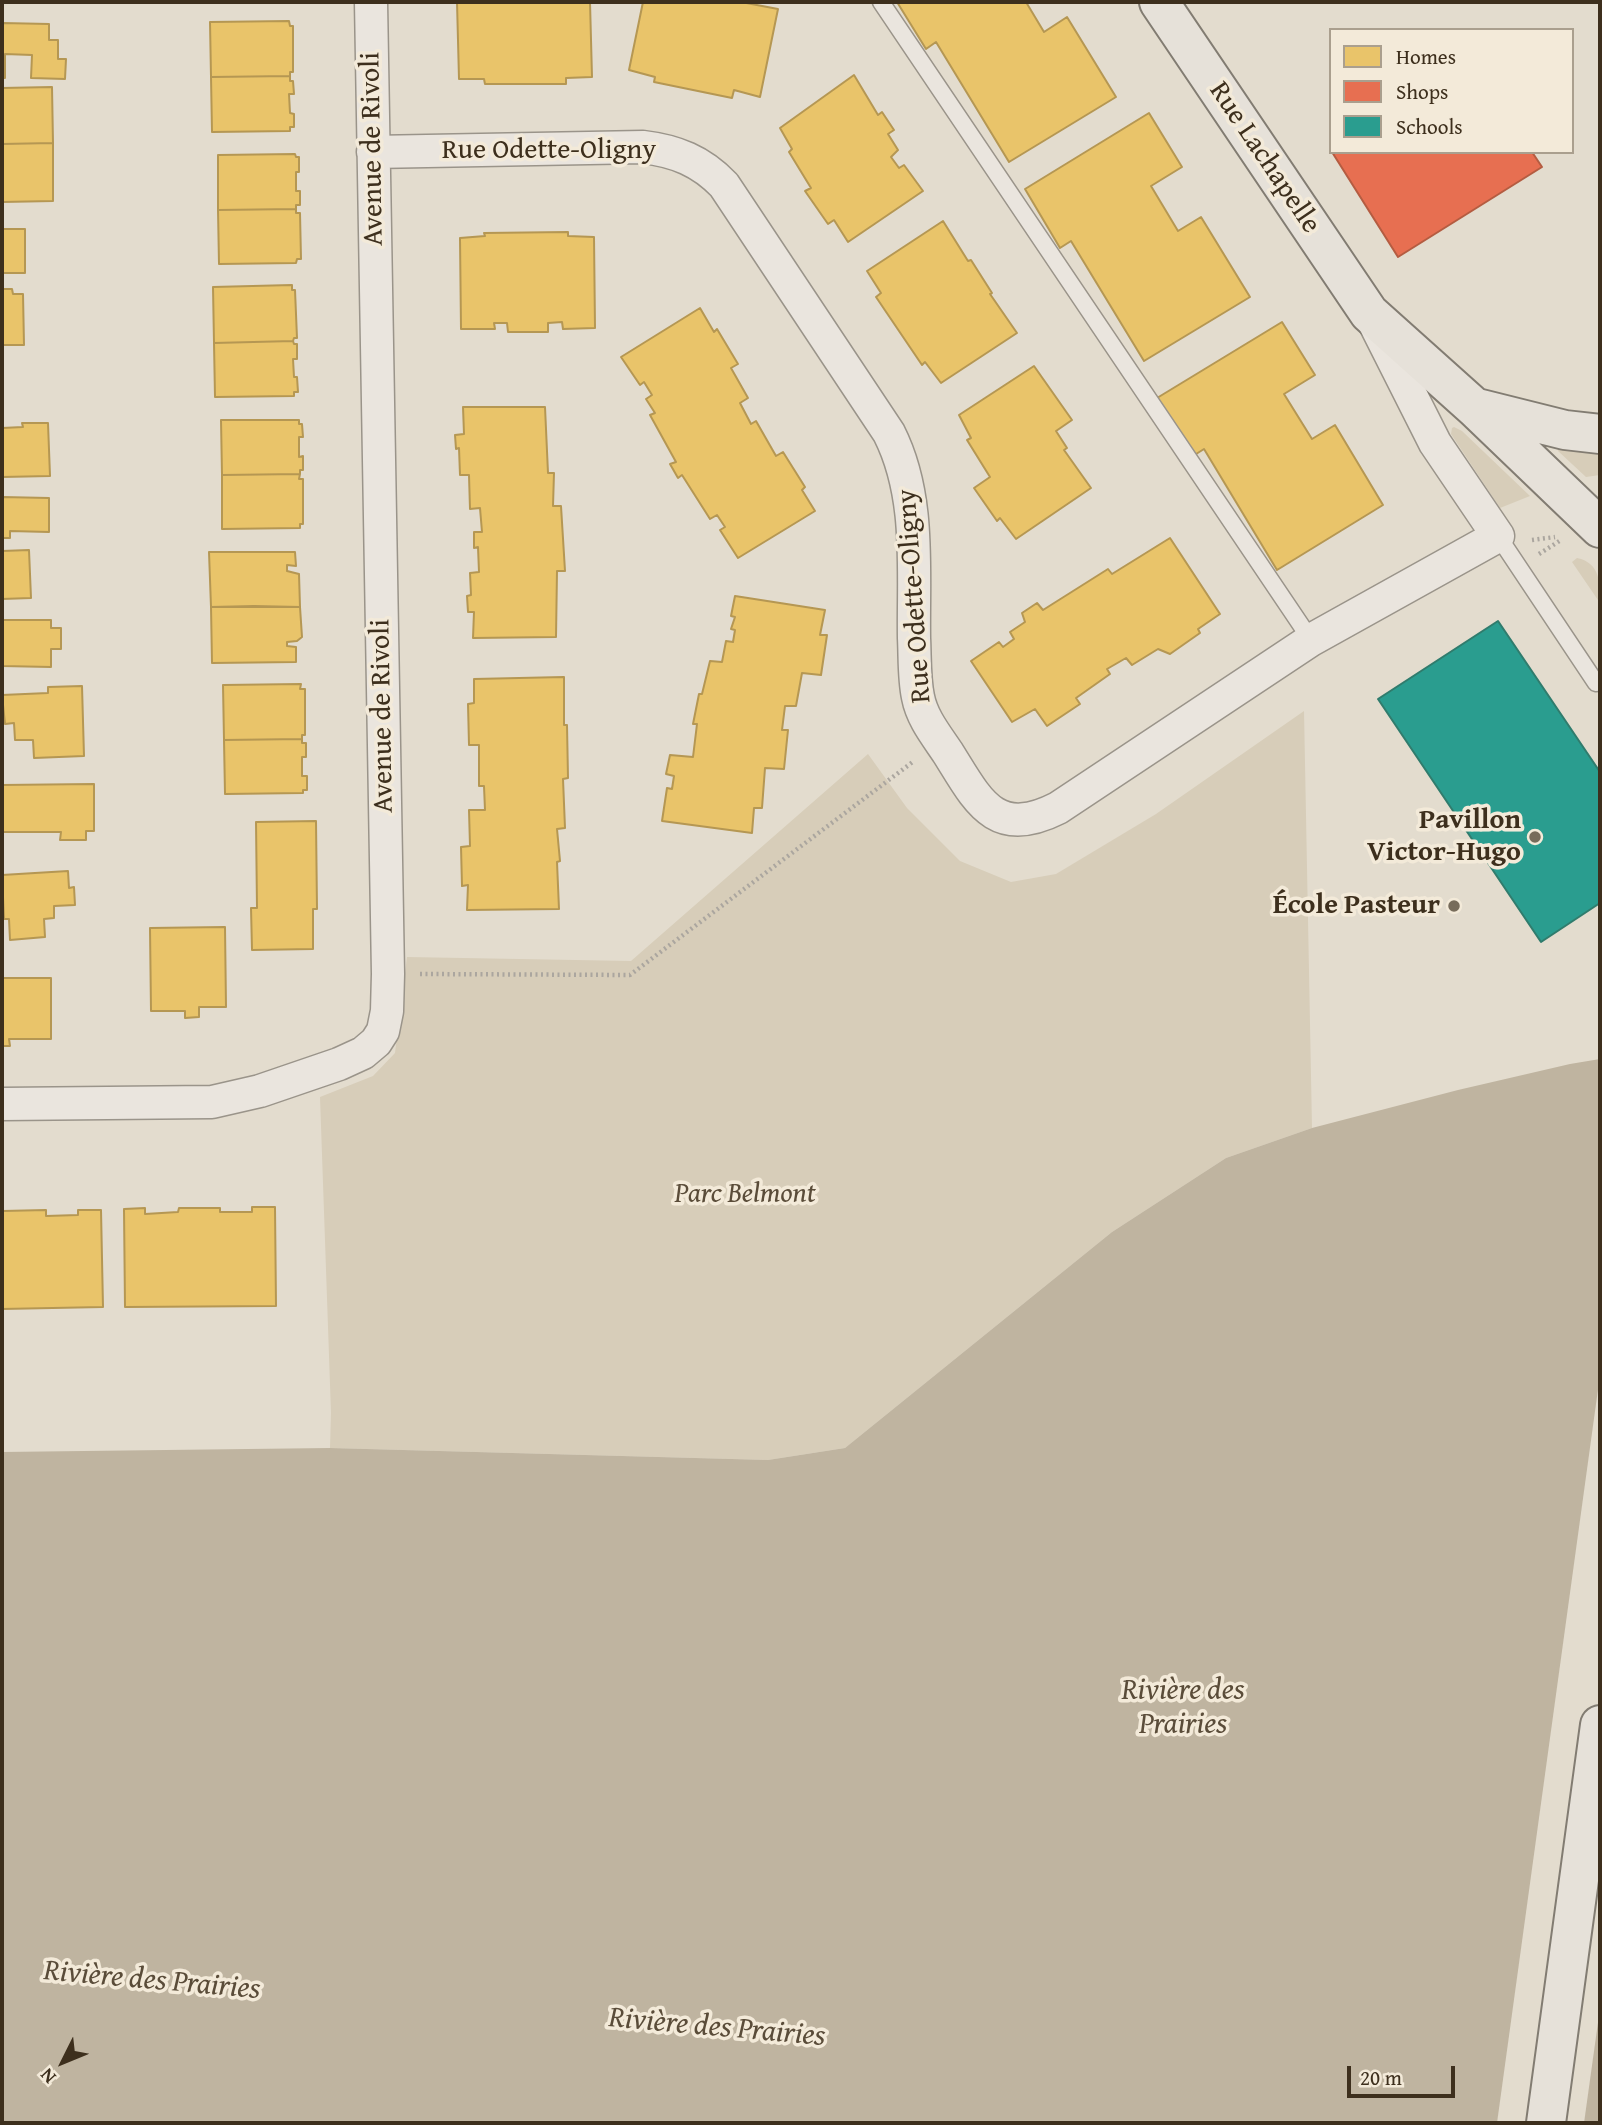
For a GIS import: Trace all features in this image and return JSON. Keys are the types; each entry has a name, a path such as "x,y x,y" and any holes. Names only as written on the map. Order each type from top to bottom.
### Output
{"main road":[{"name":"Rue Lachapelle","path":"1159,2 1369,313 1475,408 1600,528"},
{"path":"1475,408 1565,430 1600,434"},
{"path":"1546,2123 1600,1725"}],"street":[{"name":"Avenue de Rivoli","path":"2,1104 212,1102 260,1091 339,1064 363,1053 376,1042 383,1031 387,1011 388,974 370,2"},
{"name":"Rue Odette-Oligny","path":"373,152 643,147 661,149 697,162 724,185 867,399 898,451 909,490 911,509 918,697 921,710 973,794 998,816 1012,819 1035,818 1068,802 1311,640 1511,538"},
{"name":"Rue Lachapelle","path":"1369,313 1435,443 1511,538"}],"lane":[{"path":"881,2 1311,640"},
{"path":"1511,538 1596,683"}],"path":[{"path":"1511,538 1566,536 1536,556"},
{"path":"388,974 630,975 940,741"}],"green space":[{"path":"1454,427 1462,431 1530,496 1500,508 1451,434"},
{"path":"1556,444 1600,447 1600,475 1586,477 1558,451"},
{"path":"1577,558 1591,564 1595,569 1600,603 1572,562"},
{"name":"Parc Belmont","path":"1304,711 1312,1128 1226,1158 1112,1232 845,1448 768,1460 330,1448 320,1097 373,1076 395,1053 407,957 631,961 868,754 907,808 960,861 1011,882 1056,874 1156,814"}],"water":[{"name":"Rivière des Prairies","path":"1600,1059 1600,2123 2,2123 2,1452 330,1448 768,1460 845,1448 1112,1232 1226,1158 1312,1128 1458,1090"}],"pier":[{"path":"1600,1375 1600,2008 1584,2123 1497,2123"}],"building: Homes":[{"path":"457,2 590,2 592,77 566,78 566,84 485,84 484,79 459,79"},
{"path":"643,2 741,2 778,9 760,97 734,90 732,98 654,82 655,77 629,70"},
{"path":"897,2 1026,2 1044,32 1067,17 1116,97 1009,162 936,42 926,49"},
{"path":"289,21 290,26 293,26 293,72 290,72 290,76 211,77 210,22"},
{"path":"2,23 49,24 49,40 58,40 58,59 66,59 65,79 31,78 32,55 5,54 5,78 2,78"},
{"path":"854,75 878,115 882,112 894,130 888,134 898,150 891,157 899,168 904,165 923,191 848,242 834,220 828,224 805,191 811,188 789,152 792,149 780,128"},
{"path":"290,76 294,94 289,94 290,113 294,114 294,127 290,127 290,131 212,132 211,77"},
{"path":"52,87 53,143 2,144 2,88"},
{"path":"1149,113 1182,167 1151,186 1178,231 1201,217 1250,297 1144,361 1071,241 1060,248 1025,189"},
{"path":"53,143 53,201 2,202 2,144"},
{"path":"295,154 299,157 296,191 300,191 300,205 296,205 296,209 218,210 218,155"},
{"path":"296,209 296,213 300,213 301,259 297,259 296,263 219,264 218,210"},
{"path":"943,221 1017,333 941,383 925,362 922,365 876,297 881,293 867,271"},
{"path":"2,229 25,229 25,273 2,273"},
{"path":"568,232 568,236 594,237 595,328 563,329 562,322 548,323 548,332 508,332 507,323 494,323 495,329 461,329 460,238 485,236 484,233"},
{"path":"292,285 292,290 295,290 297,338 293,341 214,343 213,287"},
{"path":"2,289 12,289 13,294 23,294 24,345 2,345"},
{"path":"700,308 714,332 717,329 738,364 731,368 748,398 740,403 751,424 756,421 776,456 783,452 805,487 802,490 815,511 738,558 720,530 725,527 717,515 710,519 682,475 678,478 670,464 676,462 650,415 655,413 646,399 652,395 644,382 640,385 621,357"},
{"path":"1282,322 1315,375 1284,394 1312,439 1335,425 1383,505 1277,570 1204,449 1193,456 1157,398"},
{"path":"293,341 297,344 297,359 293,359 298,392 294,392 294,396 215,397 214,343"},
{"path":"1034,366 1072,420 1056,431 1067,448 1064,450 1091,488 1016,539 1000,518 997,521 974,488 990,477 967,440 971,438 959,415"},
{"path":"463,407 545,407 548,473 554,473 553,506 561,506 565,571 557,571 556,637 473,638 474,612 468,612 467,596 471,595 470,573 479,572 478,547 474,548 474,532 482,532 480,508 470,509 469,475 460,475 459,448 456,449 455,435 464,434"},
{"path":"221,420 299,420 303,437 299,437 299,457 303,456 303,470 300,470 300,474 222,475"},
{"path":"22,423 48,423 50,476 2,477 2,428 23,427"},
{"path":"300,474 299,479 303,479 303,524 300,524 300,528 222,529 222,475"},
{"path":"2,497 49,498 49,532 10,531 10,538 2,538"},
{"path":"1170,538 1220,614 1198,629 1200,633 1170,654 1158,649 1132,665 1126,658 1107,669 1110,674 1076,698 1080,704 1047,726 1035,709 1012,722 971,661 999,642 1003,647 1014,639 1010,632 1025,622 1022,613 1037,603 1043,610 1108,569 1112,574"},
{"path":"29,550 31,598 2,599 2,551"},
{"path":"209,552 295,552 296,566 287,565 287,571 299,574 300,607 211,607"},
{"path":"735,596 825,610 820,635 827,635 821,675 802,673 796,706 785,706 782,730 788,730 784,769 765,768 762,808 754,808 752,833 662,821 667,788 672,789 674,776 666,774 670,755 693,757 697,724 693,724 699,694 702,694 710,661 722,662 726,641 733,642 735,630 731,629 735,617 731,616"},
{"path":"211,607 300,607 302,637 297,641 287,642 287,646 296,647 296,662 212,663"},
{"path":"2,620 51,620 51,628 61,628 61,649 51,649 51,667 2,666"},
{"path":"564,677 568,778 563,779 565,828 557,829 560,861 557,862 559,909 467,910 468,885 462,886 461,847 470,846 469,810 485,810 484,786 479,786 479,745 469,745 468,704 474,703 474,679"},
{"path":"301,684 300,689 305,689 305,735 302,735 302,739 224,740 223,685"},
{"path":"82,686 84,756 34,758 33,740 15,740 14,723 5,724 2,695 48,693 48,687"},
{"path":"302,739 302,743 306,743 306,757 302,757 302,776 307,776 307,790 303,790 303,793 225,794 224,740"},
{"path":"94,784 94,831 86,831 86,840 60,840 61,832 2,832 2,785"},
{"path":"316,821 317,909 313,909 313,949 252,950 251,908 257,908 256,822"},
{"path":"68,871 69,888 74,887 75,905 54,906 54,918 44,919 45,937 10,940 9,919 4,919 2,875"},
{"path":"225,927 226,1007 199,1007 199,1017 185,1018 185,1011 151,1011 150,928"},
{"path":"2,978 51,978 51,1039 9,1039 10,1046 2,1046"},
{"path":"252,1207 275,1207 276,1306 125,1307 124,1209 145,1208 145,1214 178,1212 179,1208 220,1208 220,1212 252,1212"},
{"path":"46,1210 46,1216 78,1215 78,1210 101,1210 103,1307 2,1309 3,1211"}],"building: Shops":[{"path":"1333,154 1533,154 1542,167 1398,257"}],"building: Schools":[{"name":"Pavillon Victor-Hugo","path":"1498,621 1600,772 1600,903 1541,942 1378,699"}],"place":[{"name":"Pavillon Victor-Hugo","path":"1535,837"},
{"name":"École Pasteur","path":"1454,906"}]}
